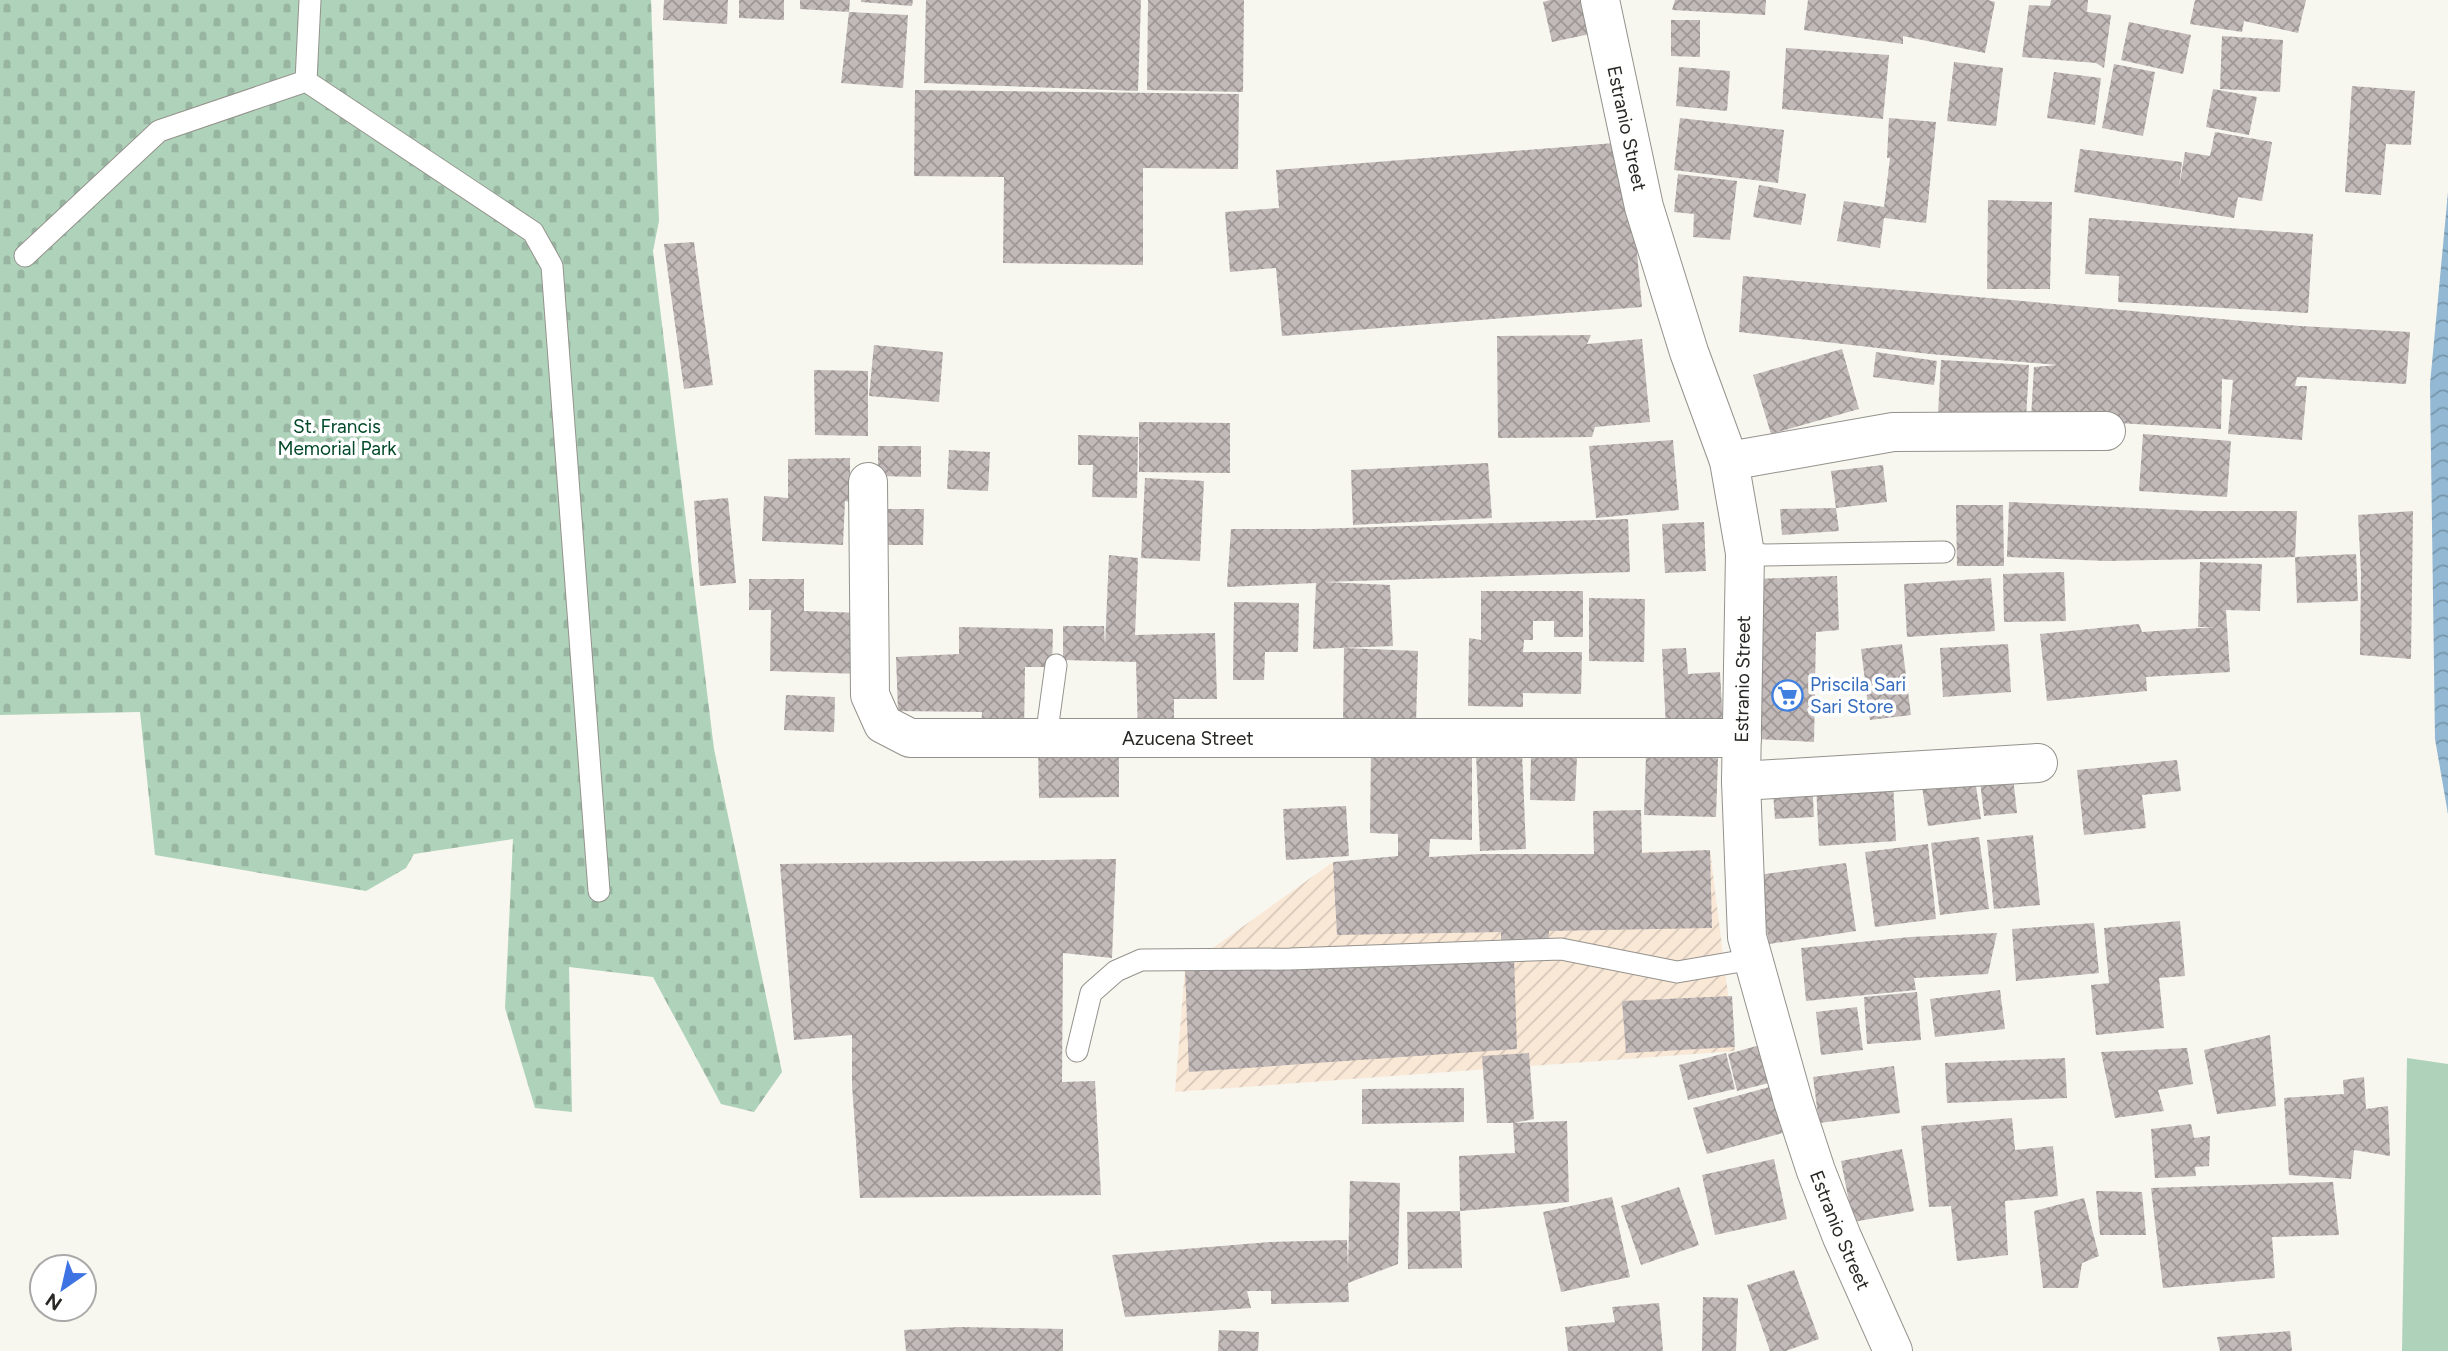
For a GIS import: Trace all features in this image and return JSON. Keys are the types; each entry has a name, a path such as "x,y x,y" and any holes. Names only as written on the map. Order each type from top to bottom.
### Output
{"street":[{"name":"Estranio Street","path":"1600,0 1644,207 1689,352 1729,461 1745,553 1741,781 1746,937 1816,1171 1893,1351"},
{"path":"1729,461 1893,432 2106,431"},
{"name":"Azucena Street","path":"868,482 870,695 883,724 910,737 1742,738"},
{"path":"1741,781 2038,763"}],"lane":[{"path":"306,81 310,0"},
{"path":"25,256 159,131 306,81"},
{"path":"306,81 533,232 552,266 599,891"},
{"path":"1745,553 1765,555 1944,552"},
{"path":"1046,738 1056,665"},
{"path":"1077,1051 1091,993 1116,971 1142,960 1304,958 1561,949 1676,972 1754,960"}],"shaded area":[{"path":"1710,850 1735,1051 1175,1092 1185,968 1333,862"}],"green space":[{"name":"St. Francis Memorial Park","path":"0,0 651,0 659,221 653,251 714,749 782,1072 754,1112 721,1104 653,977 569,967 572,1112 535,1108 505,1008 513,839 414,854 406,868 366,891 155,855 140,712 0,715"},
{"path":"2407,1058 2448,1064 2448,1351 2402,1351"}],"water":[{"path":"2448,192 2448,814 2435,739 2430,384"}],"building":[{"path":"664,0 728,0 727,24 663,20"},
{"path":"739,0 784,0 784,20 739,18"},
{"path":"800,0 850,0 849,12 800,9"},
{"path":"861,0 913,0 912,6"},
{"path":"926,0 1141,0 1138,91 924,83"},
{"path":"1148,0 1244,0 1243,92 1147,90"},
{"path":"1587,0 1595,33 1552,42 1543,2"},
{"path":"1675,0 1766,0 1765,15 1672,10"},
{"path":"1808,0 1995,2 1985,53 1903,36 1903,44 1804,30"},
{"path":"2051,0 2088,0 2087,12 2111,15 2104,68 2096,63 2022,57 2029,5 2050,6"},
{"path":"2195,0 2306,0 2298,33 2244,21 2242,32 2190,24"},
{"path":"849,12 908,15 903,88 841,83"},
{"path":"1671,20 1700,20 1700,57 1671,56"},
{"path":"2129,22 2191,35 2183,74 2121,60"},
{"path":"2222,36 2283,40 2280,92 2220,89"},
{"path":"1786,48 1889,55 1883,119 1782,109"},
{"path":"1954,62 2003,68 1996,126 1947,121"},
{"path":"2114,64 2155,72 2143,136 2102,128"},
{"path":"1679,67 1730,71 1727,111 1676,106"},
{"path":"2054,72 2101,78 2095,125 2047,118"},
{"path":"2352,86 2415,91 2411,145 2386,144 2381,195 2345,192"},
{"path":"2213,89 2257,97 2249,135 2206,127"},
{"path":"915,90 1239,94 1238,169 1143,168 1143,265 1003,263 1004,177 914,176"},
{"path":"1680,118 1784,130 1778,183 1674,170"},
{"path":"1889,118 1936,122 1926,223 1884,218 1880,248 1837,241 1844,201 1884,207 1890,158 1887,158"},
{"path":"2215,132 2272,142 2262,201 2238,197 2234,218 2074,192 2080,149 2182,162 2179,188 2185,152 2210,156"},
{"path":"1627,142 1642,307 1282,336 1276,268 1230,272 1225,212 1279,208 1276,170"},
{"path":"1678,174 1737,181 1730,240 1693,237 1694,214 1674,212"},
{"path":"1759,185 1806,194 1801,225 1753,217"},
{"path":"1988,200 2052,202 2050,289 1987,289"},
{"path":"2089,218 2313,234 2308,313 2118,302 2119,276 2085,274"},
{"path":"694,242 713,385 684,389 664,244"},
{"path":"1743,276 2300,326 2410,332 2406,384 2297,377 2295,386 2307,386 2302,440 2228,434 2233,380 2222,379 2221,429 2031,418 2034,367 2058,365 1930,354 1739,332"},
{"path":"1591,335 1587,344 1642,339 1650,422 1595,427 1592,437 1498,438 1497,336"},
{"path":"874,345 943,352 939,402 869,396"},
{"path":"1842,349 1859,409 1771,434 1753,375"},
{"path":"1876,352 1937,361 1934,385 1873,377"},
{"path":"1941,360 2029,365 2026,420 1938,414"},
{"path":"814,370 868,371 868,436 815,435"},
{"path":"1139,422 1230,423 1230,473 1139,472"},
{"path":"2143,434 2231,441 2227,497 2139,491"},
{"path":"1078,435 1138,437 1137,498 1092,497 1093,465 1078,465"},
{"path":"1673,440 1679,510 1596,518 1589,446"},
{"path":"878,446 921,446 921,477 878,476"},
{"path":"949,450 990,452 988,491 947,489"},
{"path":"850,458 850,502 845,501 843,545 762,541 764,496 788,498 788,459"},
{"path":"1488,463 1492,518 1353,525 1351,470"},
{"path":"1883,465 1887,502 1836,508 1831,471"},
{"path":"1145,478 1204,481 1200,561 1141,558"},
{"path":"728,498 736,583 700,586 694,501"},
{"path":"2009,502 2202,511 2297,511 2295,557 2107,561 2007,557"},
{"path":"1956,505 2003,505 2004,566 1957,566"},
{"path":"1836,508 1839,531 1782,535 1780,509"},
{"path":"882,509 924,509 923,545 882,545"},
{"path":"2413,511 2411,659 2360,655 2361,573 2358,515"},
{"path":"1628,519 1630,572 1324,582 1390,585 1393,646 1313,649 1316,583 1227,587 1231,529"},
{"path":"1704,522 1706,571 1665,573 1662,524"},
{"path":"2356,554 2358,601 2297,603 2295,557"},
{"path":"1109,555 1138,558 1135,635 1215,633 1217,699 1174,699 1174,733 1138,733 1136,662 1063,660 1063,626 1104,626 1105,646"},
{"path":"2200,562 2262,564 2260,611 2226,610 2230,672 2146,677 2147,691 2047,701 2040,634 2139,624 2142,632 2216,627 2198,627"},
{"path":"2064,572 2066,621 2004,622 2003,574"},
{"path":"1837,576 1839,630 1816,632 1814,742 1758,739 1756,579"},
{"path":"1991,578 1995,631 1907,637 1904,584"},
{"path":"749,579 804,579 804,611 862,613 861,674 770,671 771,610 749,610"},
{"path":"1481,591 1583,591 1583,637 1554,637 1554,621 1533,621 1533,640 1524,640 1523,652 1582,652 1581,694 1523,693 1523,707 1468,706 1469,638 1481,640"},
{"path":"1589,598 1645,599 1644,662 1589,661"},
{"path":"1234,602 1299,603 1298,652 1265,652 1264,680 1233,680"},
{"path":"959,627 1053,629 1052,667 1025,667 1024,731 981,730 982,712 898,711 896,657 959,654"},
{"path":"1902,644 1911,715 1870,720 1861,649"},
{"path":"2008,644 2011,692 1943,697 1940,648"},
{"path":"1344,648 1418,651 1416,724 1343,722"},
{"path":"1686,648 1688,674 1720,672 1723,725 1666,728 1662,649"},
{"path":"786,695 835,697 834,732 784,730"},
{"path":"1119,745 1119,797 1039,798 1038,746"},
{"path":"1522,752 1526,849 1480,851 1476,753"},
{"path":"1371,753 1472,754 1472,840 1430,839 1429,857 1594,854 1593,811 1641,810 1642,853 1710,850 1712,928 1549,931 1548,944 1501,946 1501,932 1337,935 1333,862 1398,856 1398,834 1370,833"},
{"path":"1531,755 1577,756 1575,801 1530,800"},
{"path":"1646,755 1718,758 1716,817 1644,815"},
{"path":"2177,760 2181,791 2142,795 2146,828 2084,835 2077,770"},
{"path":"2012,768 2017,813 1984,816 1979,772"},
{"path":"1974,773 1981,819 1928,826 1921,780"},
{"path":"1812,779 1814,817 1775,819 1772,780"},
{"path":"1893,781 1896,841 1819,846 1816,785"},
{"path":"1346,806 1349,856 1286,860 1283,809"},
{"path":"2033,835 2040,905 1994,909 1987,840"},
{"path":"1979,837 1989,909 1940,915 1931,843"},
{"path":"1928,844 1936,919 1875,927 1865,852"},
{"path":"1116,859 1112,958 1063,953 1062,1082 1095,1081 1101,1195 860,1198 852,1085 852,1035 794,1040 780,864"},
{"path":"1846,863 1856,931 1769,944 1758,875"},
{"path":"2180,921 2185,976 2159,978 2164,1028 2096,1035 2091,985 2109,983 2104,928"},
{"path":"2094,923 2099,973 2016,981 2012,929"},
{"path":"1997,933 1988,974 1914,978 1916,990 1806,1001 1801,948 1910,937"},
{"path":"1514,958 1517,1049 1189,1072 1185,968"},
{"path":"2000,990 2005,1029 1935,1037 1930,999"},
{"path":"1917,992 1921,1040 1867,1044 1864,997"},
{"path":"1732,996 1735,1047 1626,1053 1622,1001"},
{"path":"1857,1007 1863,1050 1821,1055 1816,1012"},
{"path":"2270,1035 2276,1106 2217,1114 2204,1050"},
{"path":"1760,1045 1769,1083 1737,1091 1728,1054"},
{"path":"2187,1048 2193,1084 2158,1090 2164,1111 2115,1118 2101,1052"},
{"path":"1529,1053 1534,1119 1513,1123 1487,1123 1482,1056"},
{"path":"1726,1053 1735,1089 1688,1100 1679,1065"},
{"path":"2065,1058 2067,1098 1947,1103 1945,1063"},
{"path":"1894,1066 1900,1113 1819,1123 1813,1077"},
{"path":"2364,1077 2366,1109 2388,1106 2390,1156 2354,1150 2351,1179 2289,1175 2284,1098 2344,1094 2343,1080"},
{"path":"1773,1086 1786,1132 1707,1154 1693,1108"},
{"path":"1464,1088 1464,1122 1362,1124 1362,1089"},
{"path":"2012,1118 2015,1150 2053,1146 2058,1196 2005,1201 2008,1255 1957,1261 1951,1206 1929,1207 1921,1126"},
{"path":"1567,1121 1569,1202 1460,1211 1459,1156 1515,1153 1513,1123"},
{"path":"2191,1124 2194,1138 2210,1136 2209,1166 2195,1167 2196,1176 2155,1178 2151,1129"},
{"path":"1902,1149 1914,1211 1853,1222 1841,1161"},
{"path":"1774,1159 1787,1219 1715,1235 1702,1175"},
{"path":"1350,1181 1400,1183 1398,1264 1348,1283 1349,1302 1271,1304 1271,1291 1247,1291 1251,1308 1125,1317 1112,1255 1270,1242 1347,1240 1348,1271"},
{"path":"2333,1182 2339,1235 2272,1237 2275,1278 2163,1288 2151,1188"},
{"path":"1679,1187 1699,1245 1641,1265 1621,1206"},
{"path":"2096,1191 2142,1192 2146,1235 2100,1235"},
{"path":"1612,1197 1630,1277 1561,1292 1543,1212"},
{"path":"2084,1198 2099,1256 2082,1263 2078,1288 2043,1288 2034,1211"},
{"path":"1460,1211 1462,1268 1408,1269 1407,1212"},
{"path":"1794,1270 1819,1339 1786,1351 1770,1351 1747,1285"},
{"path":"1703,1297 1738,1298 1736,1351 1702,1351"},
{"path":"1659,1303 1663,1351 1568,1351 1565,1327 1615,1322 1612,1307"},
{"path":"960,1327 1063,1329 1063,1351 906,1351 904,1330"},
{"path":"1219,1330 1259,1332 1258,1351 1218,1351"},
{"path":"2290,1331 2292,1351 2220,1351 2217,1337"}],"place":[{"name":"Priscila Sari Sari Store","path":"1787,695"}]}
